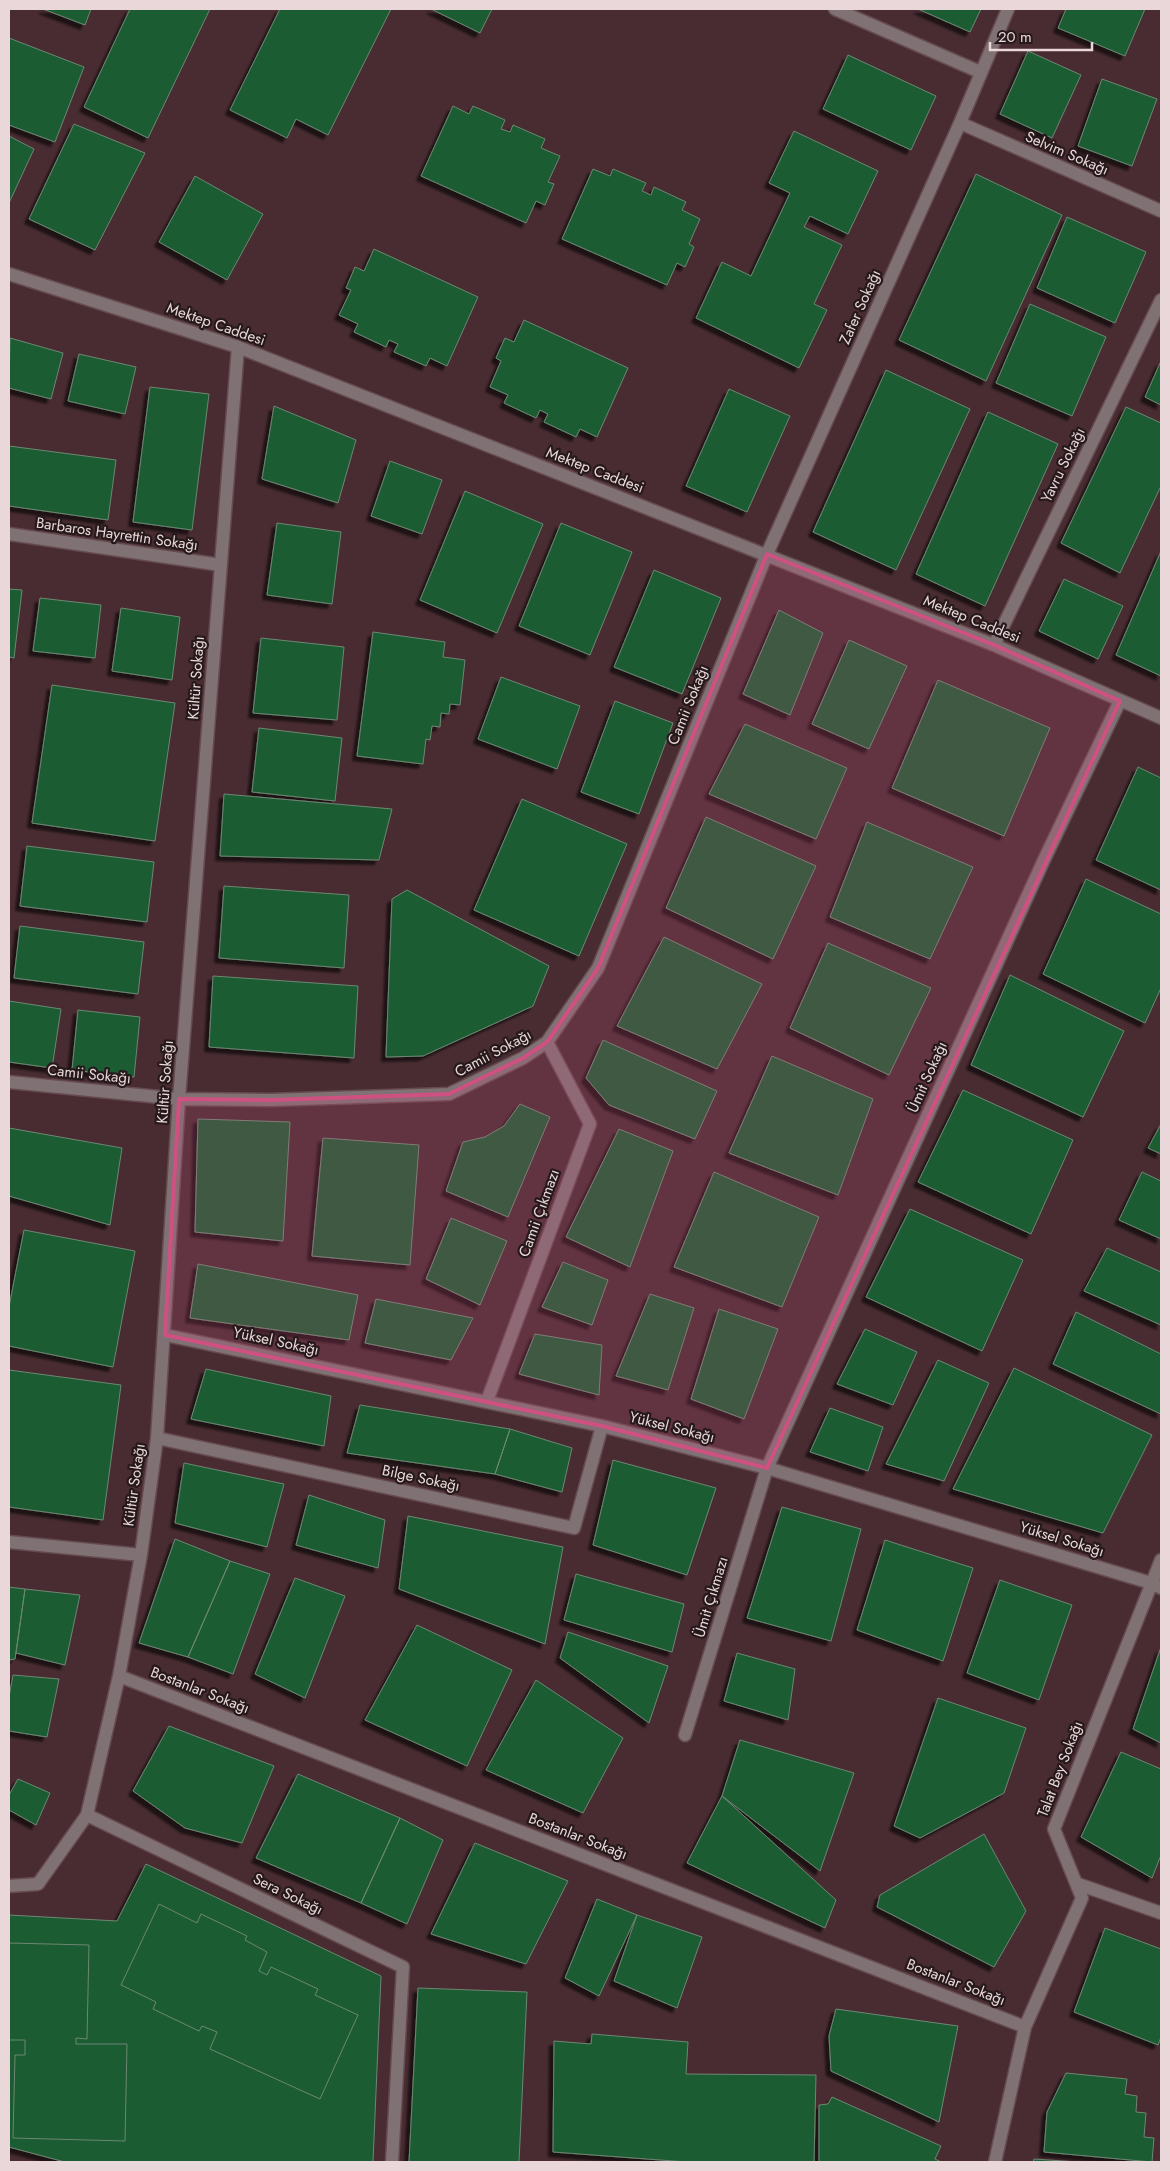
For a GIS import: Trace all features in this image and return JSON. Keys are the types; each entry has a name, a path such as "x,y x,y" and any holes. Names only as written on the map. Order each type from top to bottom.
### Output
{"street":[{"path":"835,9 980,72"},
{"name":"Zafer Sokağı","path":"767,554 960,123 1008,9"},
{"name":"Selvim Sokağı","path":"960,123 1161,211"},
{"name":"Mektep Caddesi","path":"9,274 238,347 994,645 1161,718"},
{"name":"Yavru Sokağı","path":"994,645 1161,300"},
{"name":"Kültür Sokağı","path":"87,1815 119,1676 140,1555 157,1438 179,1099 238,347"},
{"name":"Barbaros Hayrettin Sokağı","path":"9,534 221,565"},
{"name":"Camii Sokağı","path":"9,1082 179,1099 270,1100 449,1094 523,1058 547,1042 598,968 767,554"},
{"name":"Ümit Sokağı","path":"767,1468 1040,869 1120,701"},
{"name":"Camii Çıkmazı","path":"487,1401 590,1124 547,1042"},
{"name":"Yüksel Sokağı","path":"165,1335 602,1426 767,1468 1156,1585"},
{"name":"Bilge Sokağı","path":"157,1438 574,1528 602,1426"},
{"name":"Ümit Çıkmazı","path":"686,1736 767,1468"},
{"path":"9,1542 140,1555"},
{"name":"Talat Bey Sokağı","path":"996,2162 1025,2027 1082,1898 1078,1884 1054,1829 1156,1585 1161,1560"},
{"name":"Bostanlar Sokağı","path":"119,1676 1025,2027"},
{"path":"9,1886 38,1884 87,1815"},
{"name":"Sera Sokağı","path":"87,1815 403,1967 392,2162"},
{"path":"1078,1884 1161,1913"}],"highlighted area":[{"path":"767,554 994,645 1120,701 767,1468 602,1426 165,1335 179,1099 270,1100 449,1094 523,1058 547,1042 598,968"}],"building":[{"path":"43,9 91,9 85,25"},
{"path":"130,9 210,9 148,138 84,107"},
{"path":"280,9 391,9 328,135 296,119 287,138 230,110"},
{"path":"431,9 492,9 480,33"},
{"path":"918,9 981,9 970,32"},
{"path":"1066,9 1145,9 1125,56 1058,28"},
{"path":"9,38 84,67 55,142 9,125"},
{"path":"1028,51 1081,75 1052,138 1000,114"},
{"path":"848,55 936,96 911,150 823,109"},
{"path":"1102,79 1157,99 1132,166 1078,146"},
{"path":"453,106 469,114 473,106 505,120 501,129 510,132 513,125 545,139 541,148 560,156 548,182 554,184 545,205 536,201 526,223 421,176"},
{"path":"74,124 145,153 95,250 29,219"},
{"path":"794,131 878,171 848,234 810,216 804,227 842,245 814,304 827,310 799,368 696,318 722,262 751,276 790,193 769,183"},
{"path":"9,136 34,149 9,203"},
{"path":"593,169 610,176 613,169 646,183 642,191 651,195 654,187 686,202 682,210 700,219 689,244 694,247 685,267 677,263 667,285 562,239"},
{"path":"976,174 1062,215 986,381 899,340"},
{"path":"195,176 263,214 227,280 159,242"},
{"path":"1067,217 1146,252 1115,323 1037,288"},
{"path":"374,249 478,297 447,366 430,358 426,366 394,352 398,344 389,340 386,347 354,332 358,324 339,315 351,290 346,288 355,267 364,271"},
{"path":"1030,304 1106,337 1072,416 996,383"},
{"path":"524,320 628,368 597,437 580,429 576,437 544,422 548,414 540,410 536,418 504,403 508,395 490,387 501,361 496,358 505,338 514,342"},
{"path":"10,338 63,353 51,399 9,388"},
{"path":"79,354 136,367 125,414 68,401"},
{"path":"1161,361 1161,405 1145,397"},
{"path":"886,370 970,409 896,570 813,532"},
{"path":"150,387 209,394 192,530 133,522"},
{"path":"729,389 790,416 747,512 686,486"},
{"path":"274,406 356,440 338,503 262,479"},
{"path":"1126,407 1161,423 1161,486 1120,573 1061,543"},
{"path":"988,412 1058,444 985,606 916,574"},
{"path":"9,446 116,460 108,520 9,506"},
{"path":"390,461 442,480 422,534 371,516"},
{"path":"465,491 543,524 497,633 420,600"},
{"path":"277,523 341,532 332,604 267,595"},
{"path":"561,523 632,552 590,655 519,626"},
{"path":"1161,551 1161,676 1116,655"},
{"path":"654,570 721,598 682,694 614,667"},
{"path":"1064,579 1123,606 1098,659 1039,631"},
{"path":"9,589 22,590 14,658 9,657"},
{"path":"40,598 101,605 95,658 33,651"},
{"path":"121,608 180,617 172,680 112,671"},
{"path":"779,610 823,633 790,715 743,694"},
{"path":"373,632 445,642 443,657 465,660 460,705 450,704 449,714 441,713 440,727 432,726 430,740 426,739 423,764 357,756"},
{"path":"261,638 344,647 337,720 253,713"},
{"path":"849,640 907,666 869,749 812,724"},
{"path":"501,677 580,706 557,769 478,739"},
{"path":"938,680 1050,728 1004,836 892,788"},
{"path":"52,685 175,703 155,841 32,823"},
{"path":"615,701 673,723 639,814 581,792"},
{"path":"745,724 847,768 816,839 709,794"},
{"path":"259,728 342,738 335,801 252,792"},
{"path":"1138,767 1161,778 1161,890 1096,860"},
{"path":"224,794 392,809 379,860 220,856"},
{"path":"522,799 627,844 579,956 474,910"},
{"path":"706,817 816,866 773,959 666,908"},
{"path":"867,822 973,867 930,959 830,917"},
{"path":"27,846 154,862 147,922 20,906"},
{"path":"1086,879 1161,914 1161,988 1145,1023 1043,974"},
{"path":"224,886 349,895 344,968 219,958"},
{"path":"407,890 549,966 533,1006 423,1056 386,1057 392,899"},
{"path":"20,926 144,942 138,994 14,978"},
{"path":"664,937 762,984 717,1069 617,1026"},
{"path":"828,943 931,988 889,1075 790,1028"},
{"path":"1010,975 1124,1031 1083,1117 971,1065"},
{"path":"213,976 358,986 354,1058 209,1047"},
{"path":"9,1001 61,1009 52,1068 9,1062"},
{"path":"78,1010 140,1017 134,1077 72,1070"},
{"path":"603,1040 717,1091 695,1139 609,1105 586,1078"},
{"path":"772,1056 873,1099 838,1195 729,1153"},
{"path":"963,1090 1073,1140 1031,1234 918,1182"},
{"path":"520,1104 550,1117 508,1217 446,1191 463,1142 485,1137 504,1126"},
{"path":"198,1119 290,1122 283,1241 195,1232"},
{"path":"1161,1124 1161,1154 1148,1148"},
{"path":"9,1128 122,1148 110,1225 9,1196"},
{"path":"619,1129 673,1151 630,1267 566,1237"},
{"path":"323,1138 419,1145 410,1265 312,1256"},
{"path":"714,1172 819,1217 782,1307 674,1267"},
{"path":"1142,1172 1161,1181 1161,1239 1119,1220"},
{"path":"910,1209 1023,1260 982,1351 866,1297"},
{"path":"451,1218 507,1241 480,1305 426,1279"},
{"path":"24,1230 135,1251 113,1367 9,1346 9,1307"},
{"path":"1107,1248 1161,1272 1161,1325 1084,1291"},
{"path":"563,1262 608,1280 592,1325 542,1307"},
{"path":"198,1264 358,1295 349,1340 190,1318"},
{"path":"650,1294 694,1308 668,1390 616,1376"},
{"path":"376,1299 473,1318 451,1360 365,1343"},
{"path":"719,1309 778,1329 744,1419 691,1399"},
{"path":"1076,1312 1161,1354 1161,1414 1053,1364"},
{"path":"865,1329 917,1352 893,1405 837,1384"},
{"path":"535,1334 602,1345 599,1395 519,1374"},
{"path":"938,1360 989,1383 944,1481 886,1464"},
{"path":"1014,1368 1152,1435 1103,1533 953,1489"},
{"path":"206,1369 331,1396 324,1446 191,1419"},
{"path":"9,1370 121,1385 103,1520 9,1507"},
{"path":"360,1405 510,1429 495,1474 347,1453"},
{"path":"830,1408 883,1427 868,1471 810,1452"},
{"path":"510,1429 572,1448 562,1492 495,1474"},
{"path":"613,1460 716,1488 687,1575 593,1545"},
{"path":"184,1463 284,1484 267,1547 175,1523"},
{"path":"309,1495 385,1520 378,1568 296,1545"},
{"path":"782,1507 861,1529 831,1641 747,1618"},
{"path":"408,1516 563,1547 545,1644 399,1589"},
{"path":"175,1539 230,1561 188,1657 139,1643"},
{"path":"885,1540 973,1568 943,1661 857,1630"},
{"path":"230,1561 270,1574 233,1674 188,1657"},
{"path":"576,1574 684,1604 672,1652 564,1620"},
{"path":"295,1578 345,1596 305,1698 255,1674"},
{"path":"1000,1580 1072,1605 1039,1700 967,1673"},
{"path":"9,1587 25,1589 15,1659 9,1660"},
{"path":"25,1589 80,1595 65,1665 16,1653"},
{"path":"417,1625 512,1670 467,1766 365,1720"},
{"path":"568,1632 668,1666 649,1723 560,1658"},
{"path":"1161,1647 1161,1743 1133,1729"},
{"path":"737,1653 795,1669 788,1720 724,1701"},
{"path":"13,1675 59,1679 47,1737 9,1731 9,1697"},
{"path":"536,1680 623,1738 583,1813 486,1770"},
{"path":"938,1698 1026,1728 1004,1793 920,1838 894,1826"},
{"path":"169,1726 274,1766 242,1843 185,1828 133,1791"},
{"path":"740,1740 854,1773 820,1871 722,1796"},
{"path":"1121,1752 1161,1769 1161,1855 1152,1878 1081,1837"},
{"path":"298,1774 400,1818 361,1903 256,1858"},
{"path":"18,1779 50,1793 36,1825 9,1810 9,1795"},
{"path":"722,1796 836,1900 825,1928 687,1863"},
{"path":"400,1818 443,1840 407,1924 361,1903"},
{"path":"984,1834 1026,1911 994,1967 877,1907 880,1895"},
{"path":"475,1843 568,1881 526,1964 431,1934"},
{"path":"146,1864 381,1976 373,2162 65,2162 9,2147 9,1915 117,1921"},
{"path":"597,1899 637,1915 599,1996 565,1978"},
{"path":"159,1904 197,1923 201,1914 247,1936 245,1940 267,1952 259,1971 267,1975 271,1967 318,1989 315,1995 358,2015 320,2099 210,2049 217,2032 202,2026 199,2031 153,2009 156,2002 121,1985"},
{"path":"637,1915 702,1937 677,2008 614,1981"},
{"path":"1105,1928 1161,1949 1161,2037 1158,2045 1074,2012"},
{"path":"9,1943 89,1945 87,2039 76,2038 76,2044 127,2044 125,2141 13,2138 15,2055 25,2055 25,2040 9,2040"},
{"path":"418,1988 527,1992 519,2162 409,2162"},
{"path":"836,2009 958,2026 939,2122 831,2071 829,2036"},
{"path":"592,2034 688,2042 686,2074 816,2075 814,2162 687,2162 553,2152 554,2041 591,2044"},
{"path":"1066,2073 1127,2079 1125,2094 1137,2096 1136,2112 1146,2113 1144,2137 1154,2138 1152,2162 1044,2152 1047,2112"},
{"path":"832,2097 941,2146 935,2159 941,2162 819,2162 819,2105 828,2104"},
{"path":"1034,2159 1077,2162 1033,2162"}]}
